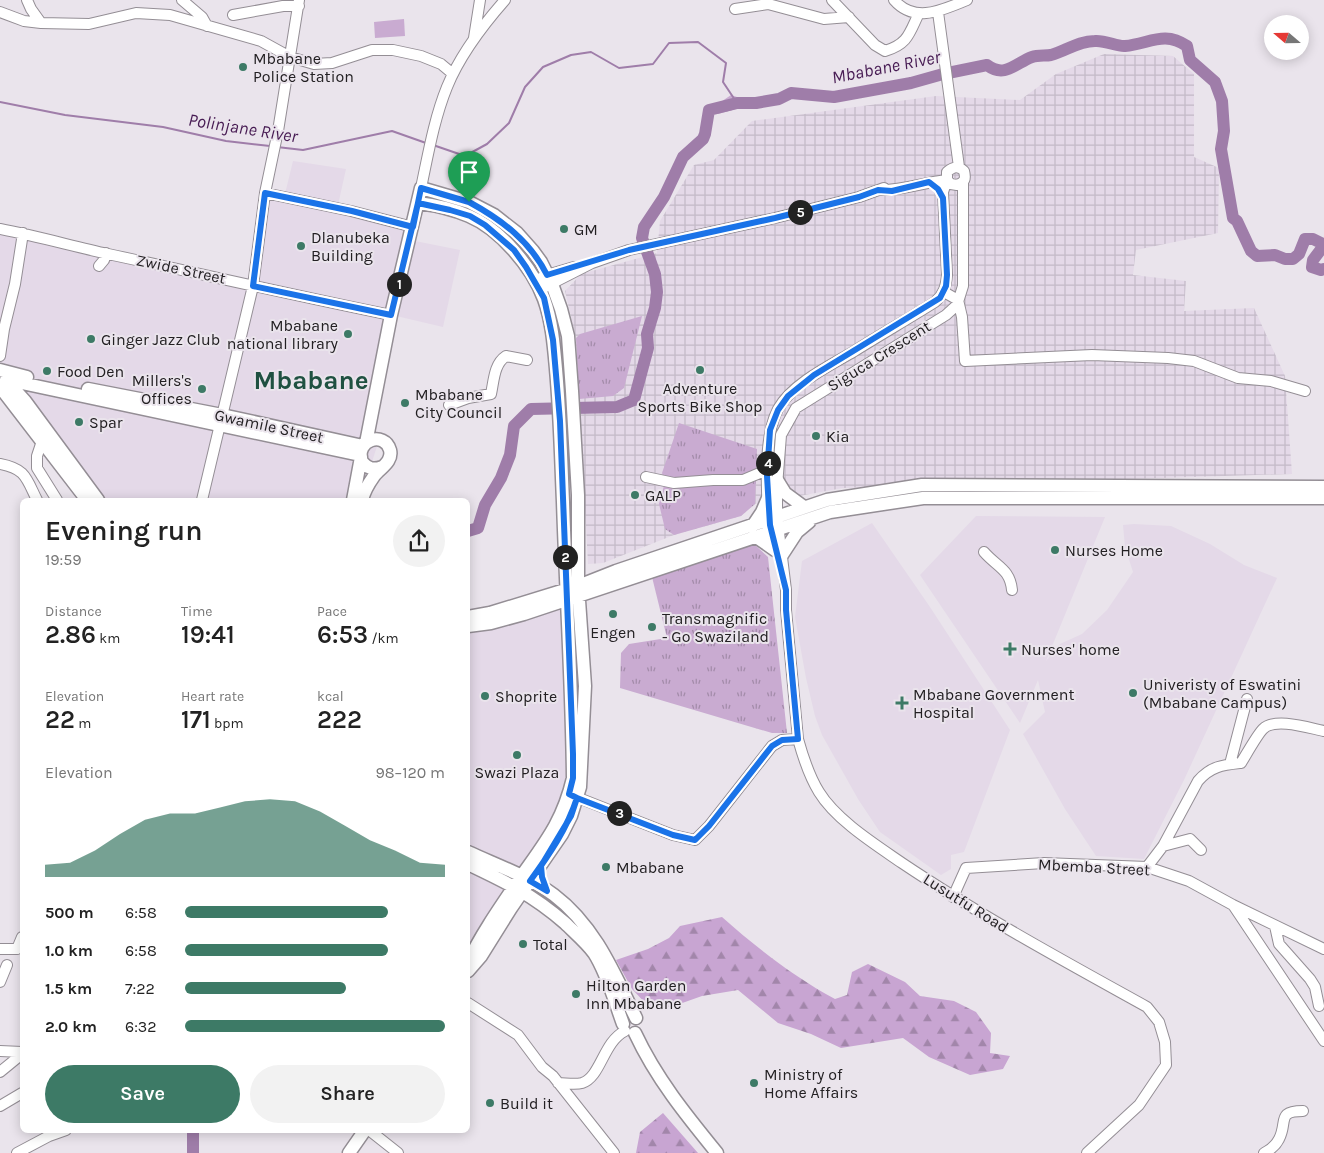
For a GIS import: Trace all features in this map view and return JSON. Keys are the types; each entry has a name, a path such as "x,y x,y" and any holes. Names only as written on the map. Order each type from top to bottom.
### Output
{"main road":[{"path":"353,498 391,315 421,188 469,202 494,215 517,233 533,251 549,280 561,309 568,336 578,495 577,554 568,633 573,762 571,816 527,881 509,903 470,959"},
{"path":"418,203 470,216 485,225 514,250 537,286 546,305 553,340 572,593 580,618 584,686 580,787 573,796"},
{"name":"Gwamile Street","path":"4,382 22,376 362,450"},
{"path":"4,382 42,441 85,498"},
{"path":"4,382 25,401 97,498"},
{"name":"Gwamile Street","path":"4,382 221,420"},
{"path":"363,498 371,481 386,464 390,455 388,446 376,431 373,406"},
{"path":"362,450 374,439 384,442"},
{"path":"362,450 366,466 376,469 382,467"},
{"path":"777,480 785,493 804,507"},
{"path":"774,524 804,507 827,500 922,485 1324,487"},
{"path":"470,617 606,587 754,530 768,498"},
{"path":"470,626 491,623 524,614 611,574 774,524 814,517 830,512 924,498 1324,498"},
{"path":"754,530 778,553 814,517"},
{"path":"577,554 581,566 589,572 611,574"},
{"path":"580,618 587,603 606,587"},
{"path":"524,614 545,613 560,616 568,633"},
{"path":"470,853 547,891 578,917 598,942 636,1018 628,1018 628,1030"},
{"path":"470,865 496,877 527,881 542,877 547,891"},
{"path":"496,877 509,903"},
{"path":"470,969 481,956 509,903 527,881"},
{"path":"527,881 595,954 628,1030 675,1101 717,1153"},
{"path":"349,1153 363,1133"}],"street":[{"path":"27,0 41,23"},
{"path":"182,0 202,17 207,26"},
{"path":"481,0 494,12"},
{"path":"473,42 481,0"},
{"path":"421,188 432,136 446,88 473,42 505,0"},
{"path":"832,0 875,45 885,51 895,48 907,39 919,13"},
{"path":"894,0 901,8 919,13 938,12 967,0"},
{"path":"202,498 253,286 265,193 278,131 299,3 233,14"},
{"path":"735,9 768,4 824,19 849,18"},
{"path":"0,12 24,21 89,24 136,13 170,15 260,41 290,57 314,64 332,63 372,50 393,50 434,61 453,74"},
{"path":"938,12 959,167"},
{"path":"958,300 944,292 947,275 943,198 944,186 952,167 959,167 964,170 966,177 963,183 963,286 958,300 962,317 965,361 1092,354 1168,358 1194,361 1238,378 1271,381 1305,391"},
{"path":"878,190 892,191 947,176"},
{"path":"947,176 951,184 957,186 963,183"},
{"path":"537,286 629,250 859,197 893,184 947,176"},
{"path":"929,182 938,189 943,198"},
{"path":"265,193 352,211 413,227"},
{"name":"Zwide Street","path":"0,229 391,315"},
{"path":"0,356 23,234"},
{"path":"99,266 104,260 106,253"},
{"name":"Siguca Crescent","path":"774,524 768,498 767,470 770,430 778,410 788,396 814,375 935,302 944,292"},
{"name":"Siguca Crescent","path":"774,524 781,434 796,408 946,315 957,305 958,300"},
{"path":"449,405 468,398 491,394 496,369 501,360 506,356 528,360"},
{"path":"42,441 37,456 37,468 56,498"},
{"path":"0,464 15,467 23,473 36,498"},
{"path":"646,476 674,483 743,480 767,470"},
{"name":"Lusutfu Road","path":"774,524 786,590 786,610 798,739 804,760 819,792 857,831 953,897 1147,1007 1159,1022 1165,1042 1166,1065 1139,1106 1087,1153"},
{"path":"984,552 992,561 1007,572 1012,582 1012,590"},
{"path":"1230,764 1246,699"},
{"path":"1147,867 1163,846 1204,773 1226,764 1241,762 1263,729 1274,723 1324,731"},
{"path":"573,796 673,835 695,840 709,826 772,746 782,740 798,739"},
{"path":"1163,846 1190,840 1201,850"},
{"name":"Mbemba Street","path":"953,897 966,868 1044,863 1147,867 1189,881 1233,905 1324,949"},
{"path":"1233,905 1255,941 1324,1042"},
{"path":"1275,926 1279,944 1315,987 1319,1006"},
{"path":"0,949 16,949 20,941"},
{"path":"0,982 8,965"},
{"path":"470,1003 518,1035 542,1067 553,1076 614,1153"},
{"path":"558,1082 580,1083 588,1080 594,1073 610,1043 618,1035 628,1030"},
{"path":"0,1051 20,1053"},
{"path":"0,1072 20,1055"},
{"path":"0,1106 20,1093"},
{"path":"1264,1153 1279,1139 1287,1113 1303,1111"},
{"path":"17,1153 58,1133"},
{"path":"373,1133 398,1153"}],"shaded area":[{"path":"1104,54 1173,56 1194,74 1194,157 1219,168 1218,233 1136,250 1133,275 1186,281 1184,311 1254,308 1285,376 1292,474 843,488 755,504 741,516 674,535 603,563 588,564 576,338 565,291 581,274 657,253 660,221 694,165 714,160 752,121 936,96 1020,100 1056,74"},
{"path":"293,161 346,169 338,205 285,194"},
{"path":"266,199 386,221 412,230 410,240 460,250 443,327 392,315 374,425 379,440 370,468 361,475 356,498 85,498 0,388 0,228 252,286"},
{"name":"Univeristy of Eswatini (Mbabane Campus)","path":"976,516 1105,517 1046,661 1060,644 1082,634 1107,610 1133,572 1125,547 1123,525 1171,526 1210,544 1244,565 1277,578 1184,780 1144,859 1096,856 1065,809 1023,734 1045,712 1038,680 1020,723 920,575"},
{"name":"Mbabane Government Hospital","path":"872,523 930,607 1010,730 964,852 951,855 951,869 941,875 880,832 858,799 822,735 815,716 806,678 795,617 802,561"},
{"name":"Swazi Plaza","path":"566,599 569,794 470,959 470,625"}],"green space":[{"path":"404,19 405,36 375,38 374,22"},
{"path":"731,95 743,99 765,101 718,114 709,110"},
{"path":"642,316 624,388 613,396 579,399 576,338 580,334"},
{"path":"679,423 757,449 755,504 741,516 674,535 665,529 659,504 665,482 662,473"},
{"path":"754,544 768,557 787,733 772,733 620,688 621,653 629,644 667,638 652,577"},
{"path":"722,917 776,961 835,999 847,995 852,972 868,964 905,982 920,996 954,1001 976,1012 991,1033 990,1053 1010,1056 1003,1069 970,1075 929,1057 903,1038 841,1048 811,1034 778,1023 738,990 702,996 671,1007 650,1008 632,989 616,960 648,949 669,938 680,926"},
{"path":"663,1113 698,1153 636,1153 640,1132"}],"waterway":[{"name":"Mbabane River","path":"470,530 478,528 485,505 501,478 510,455 514,426 531,409 617,407 634,400 648,348 647,334 655,308 657,292 655,274 642,238 644,227 664,197 683,157 703,139 709,110 737,103 756,103 779,99 791,93 834,97 911,83 987,65 993,69 1005,70 1026,59 1051,55 1089,41 1107,42 1119,46 1134,45 1164,38 1179,41 1187,46 1190,60 1215,82 1222,101 1224,131 1221,149 1233,218 1237,221 1251,251 1257,256 1275,255 1285,259 1293,259 1299,254 1305,239 1313,239 1321,243 1322,248 1313,260 1312,267 1324,269"},
{"name":"Polinjane River","path":"433,145 465,156 487,144 509,123 525,87 543,67 571,55 591,52 619,68 653,64 669,43 698,42 726,63 723,82 737,103"},
{"name":"Polinjane River","path":"0,102 65,115 163,127 226,141 270,146"},
{"name":"Polinjane River","path":"277,147 303,150 392,131 426,143"},
{"name":"Mbabane River","path":"193,1133 193,1153"}],"place":[{"name":"Mbabane Police Station","path":"243,67"},
{"name":"GM","path":"564,229"},
{"name":"Dlanubeka Building","path":"301,246"},
{"name":"Mbabane national library","path":"348,334"},
{"name":"Ginger Jazz Club","path":"91,339"},
{"name":"Adventure Sports Bike Shop","path":"700,370"},
{"name":"Food Den","path":"47,371"},
{"name":"Millers's Offices","path":"202,389"},
{"name":"Mbabane City Council","path":"405,403"},
{"name":"Spar","path":"79,422"},
{"name":"Kia","path":"816,436"},
{"name":"GALP","path":"635,495"},
{"name":"Nurses Home","path":"1055,550"},
{"name":"Engen","path":"613,614"},
{"name":"Transmagnific - Go Swaziland","path":"652,627"},
{"name":"Nurses' home","path":"1010,649"},
{"name":"Univeristy of Eswatini (Mbabane Campus)","path":"1133,693"},
{"name":"Shoprite","path":"485,696"},
{"name":"Mbabane Government Hospital","path":"902,703"},
{"name":"Swazi Plaza","path":"517,755"},
{"name":"Mbabane","path":"606,867"},
{"name":"Total","path":"523,944"},
{"name":"Hilton Garden Inn Mbabane","path":"576,994"},
{"name":"Ministry of Home Affairs","path":"754,1083"},
{"name":"Build it","path":"490,1103"}],"district":[{"name":"Mbabane","path":"311,380"}],"route":[{"path":"469,202 451,195 421,188 413,227 387,219 265,193 253,286 391,315 412,230 418,203 470,216 485,225 514,250 544,298 553,340 560,421 573,754 573,778 569,794 577,798 562,834 530,881 547,891 542,877 541,866 562,834 571,816 577,798 673,835 695,840 709,826 772,746 782,740 798,739 786,610 786,590 770,525 767,476 770,430 778,410 788,396 814,375 940,298 946,286 947,275 943,198 938,189 929,182 892,191 878,190 859,197 775,218 629,250 592,263 547,275 541,262 517,233 494,215 469,202"}]}
